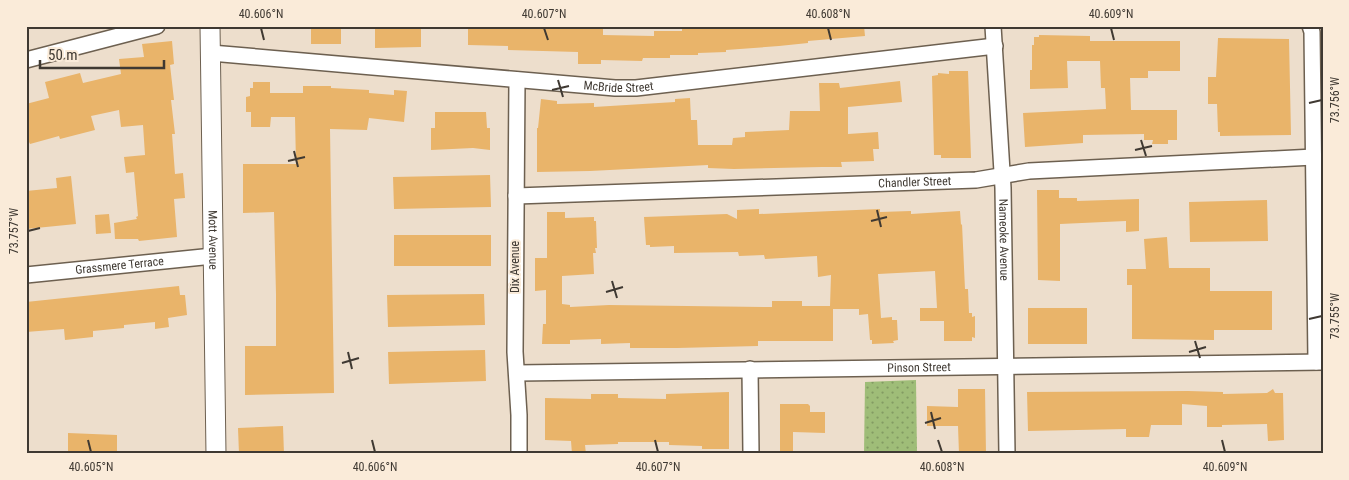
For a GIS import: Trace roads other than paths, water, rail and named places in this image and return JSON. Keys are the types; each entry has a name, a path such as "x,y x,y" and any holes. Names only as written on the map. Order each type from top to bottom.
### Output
{"street":[{"path":"26,60 157,26"},
{"name":"Mott Avenue","path":"210,26 216,454"},
{"name":"Nameoke Avenue","path":"994,26 1002,176 1007,454"},
{"path":"1310,26 1312,32 1320,362"},
{"name":"McBride Street","path":"211,53 516,80 636,88 995,46"},
{"name":"Dix Avenue","path":"516,80 515,352 520,454"},
{"name":"Chandler Street","path":"516,196 976,180 1029,171 1314,157"},
{"name":"Grassmere Terrace","path":"26,275 213,256"},
{"name":"Pinson Street","path":"516,373 1320,362"},
{"path":"750,369 751,454"}]}
